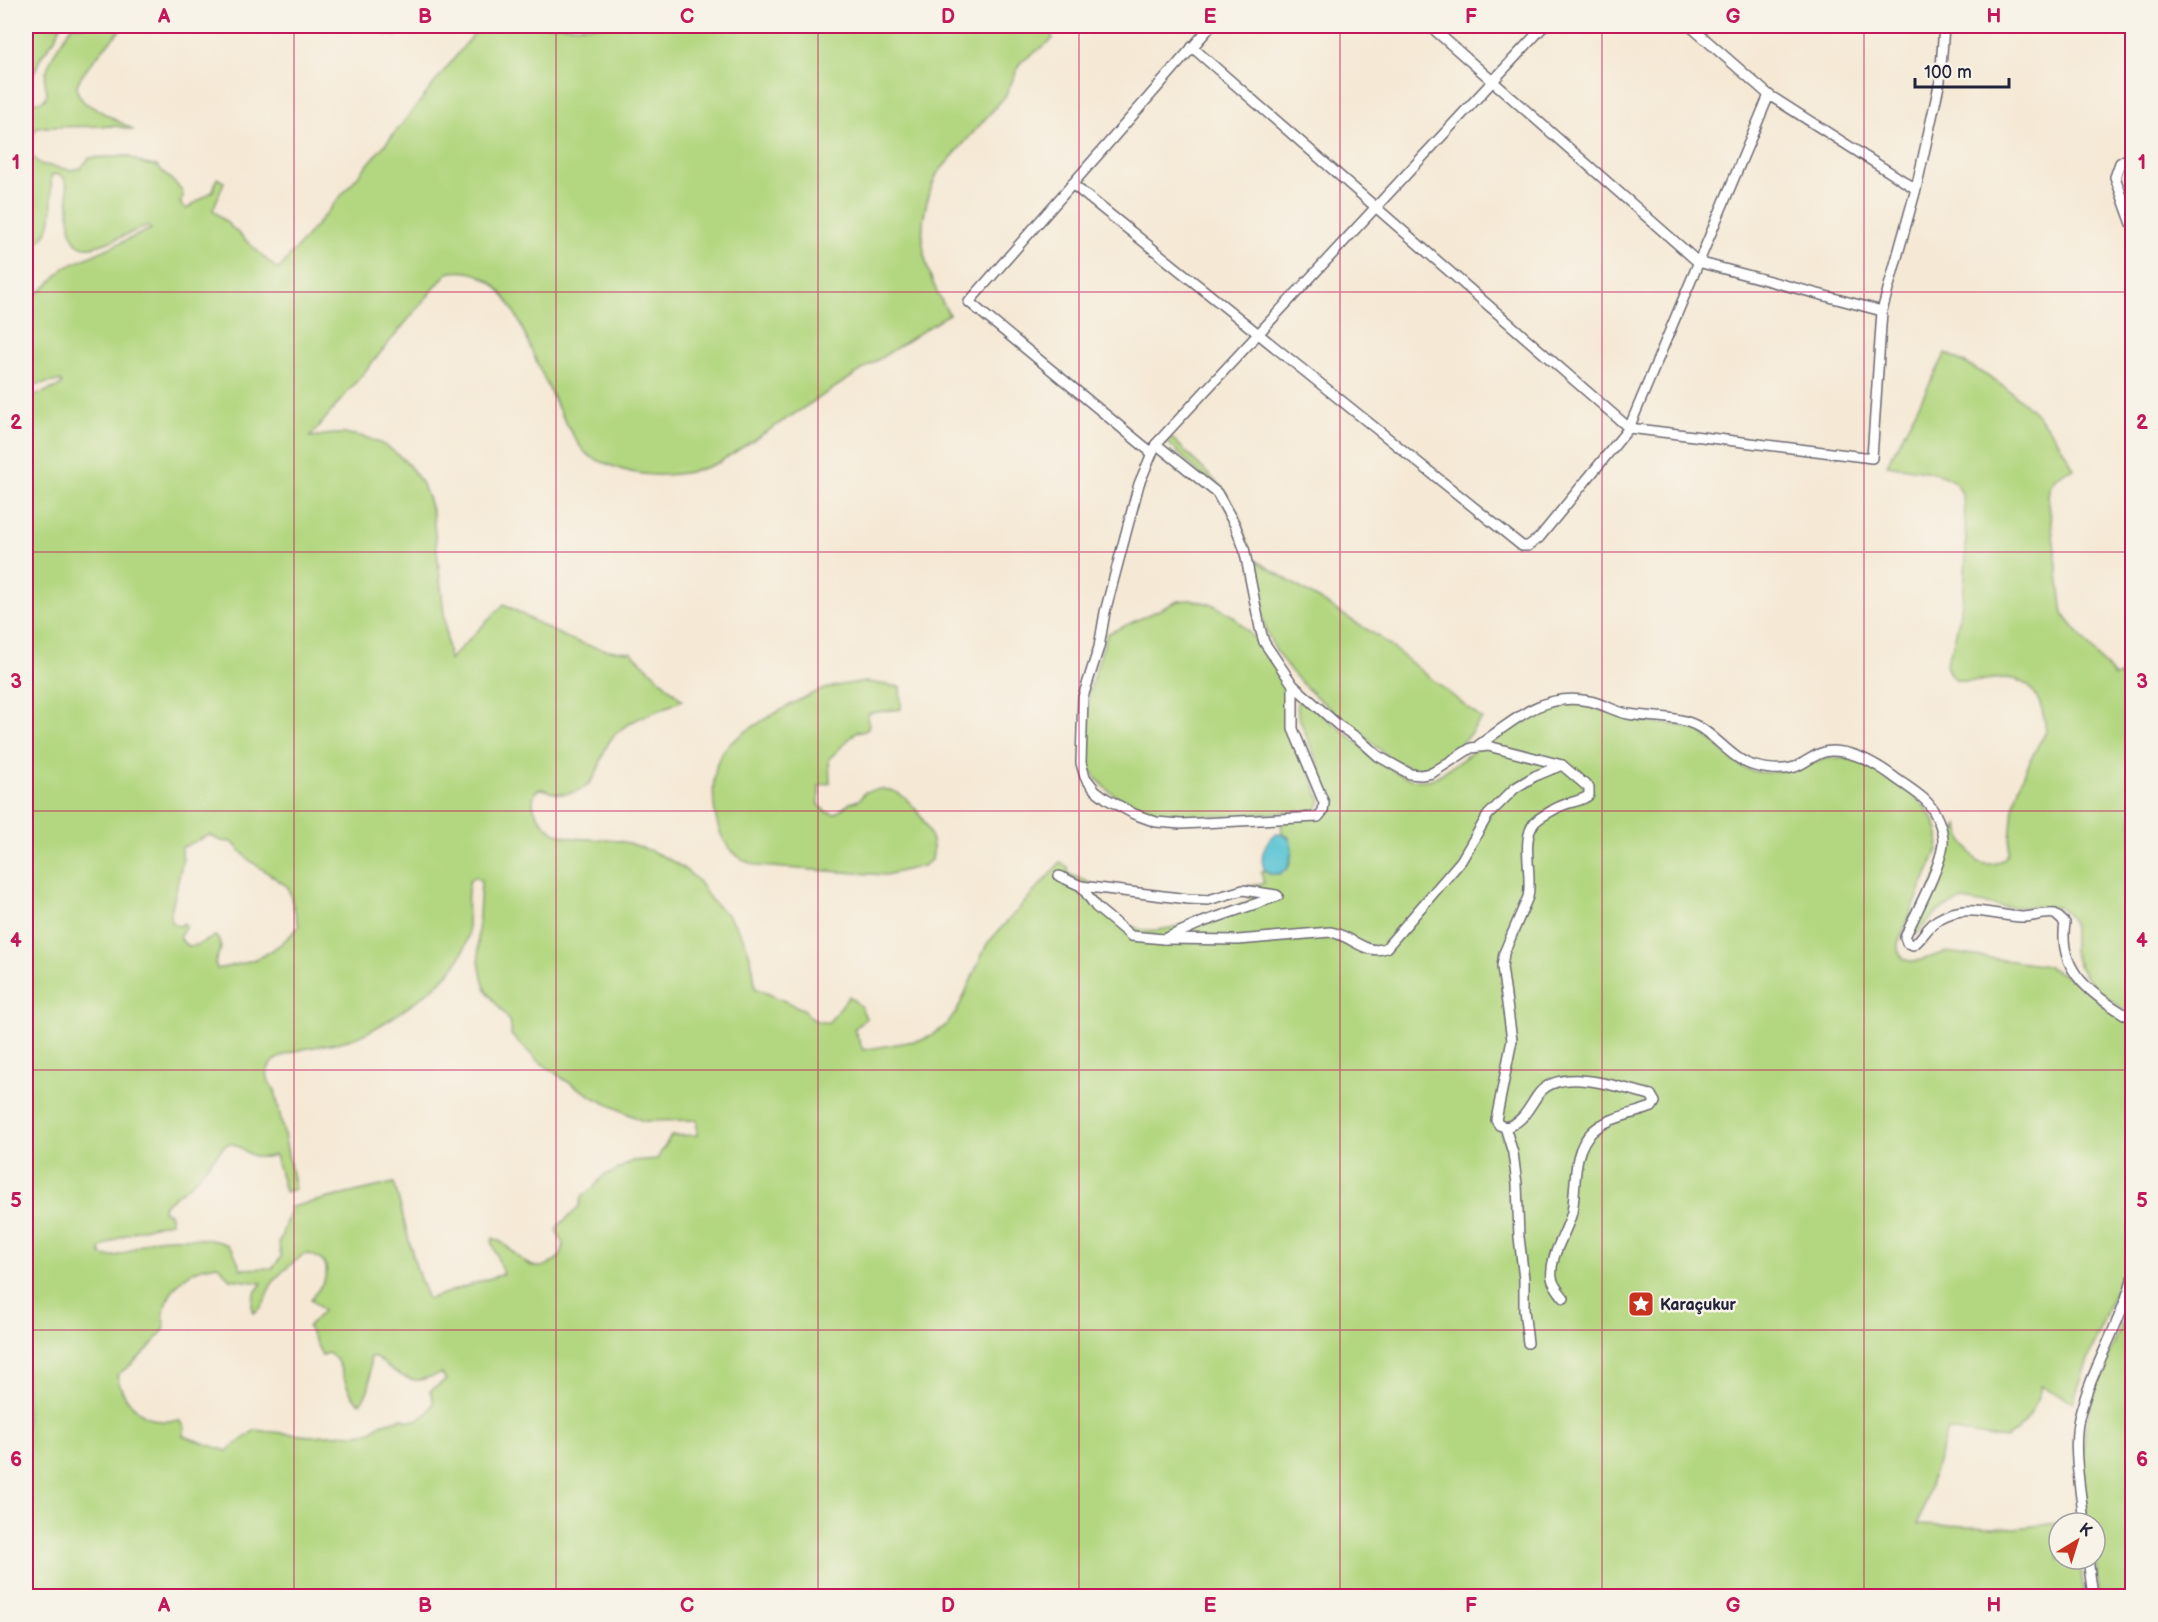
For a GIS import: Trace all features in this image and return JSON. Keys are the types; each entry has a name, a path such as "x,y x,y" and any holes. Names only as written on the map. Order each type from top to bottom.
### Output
{"street":[{"path":"1211,26 969,303 1154,448 1217,493 1224,503 1244,548 1264,642 1293,685 1317,708 1378,756 1410,774 1432,773 1479,745 1533,707 1561,700 1590,701 1625,714 1681,720 1698,726 1748,764 1764,768 1794,767 1817,754 1826,752 1840,752 1861,758 1888,772 1925,799 1935,814 1942,833 1942,848 1926,892 1906,935 1907,943 1915,945 1933,923 1956,912 1979,910 2021,917 2055,914 2065,924 2065,951 2076,976 2097,996 2133,1019"},
{"path":"1430,26 1698,261 1882,311"},
{"path":"1293,685 1293,729 1324,803 1323,811 1318,817 1180,824 1156,822 1134,814 1107,799 1095,790 1085,777 1081,754 1083,697 1099,647 1105,612 1139,484 1154,448 1257,333 1544,26"},
{"path":"1690,26 1769,95 1916,189"},
{"path":"1192,47 1629,428 1872,458 1882,311 1916,189 1940,81 1944,26"},
{"path":"1072,184 1522,546 1528,546 1539,538 1629,428 1769,95"},
{"path":"2133,156 2120,163 2115,177 2133,224"},
{"path":"1479,745 1562,765 1587,787 1590,793 1587,798 1564,803 1537,820 1528,836 1530,888 1504,953 1502,967 1512,1040 1496,1116 1497,1123 1505,1127 1513,1154 1528,1343"},
{"path":"1081,886 1096,907 1131,936 1238,940 1330,932 1341,934 1368,949 1380,950 1386,948 1461,861 1488,815 1515,788 1535,776 1562,765"},
{"path":"1059,876 1081,886 1188,899 1208,900 1243,890 1278,896 1203,922 1164,939"},
{"path":"1505,1127 1522,1119 1541,1090 1555,1082 1604,1082 1651,1095 1655,1100 1652,1107 1604,1124 1593,1131 1584,1142 1579,1154 1571,1214 1560,1239 1554,1263 1552,1280 1564,1298"},
{"path":"2083,1511 2078,1466 2079,1419 2090,1385 2133,1280"},
{"path":"2089,1571 2092,1596"}],"green space":[{"path":"26,26 61,26 41,57 26,92"},
{"path":"72,26 124,26 90,65 79,81 77,89 85,103 134,130 115,126 40,127 36,129 32,137 26,139 26,93 33,102 45,99 47,93 45,78 49,64"},
{"path":"373,26 398,26 396,36 385,34"},
{"path":"472,26 1048,26 1053,39 1020,63 1006,95 937,174 929,193 925,211 923,246 932,280 949,314 718,463 691,472 648,475 621,469 588,455 577,442 565,421 507,300 496,287 482,277 466,272 447,273 310,437 347,434 378,442 404,460 414,472 429,499 433,515 449,660 504,604 564,637 613,651 631,652 682,700 635,720 618,732 607,745 595,776 586,786 565,794 542,789 536,791 533,799 536,812 550,829 561,835 633,845 681,866 729,917 740,933 751,959 755,988 805,1010 812,1018 821,1022 829,1022 849,996 861,1007 866,1018 854,1029 863,1050 925,1039 944,1027 957,1011 987,944 1060,863 1068,867 1071,875 1091,883 1099,899 1119,918 1130,926 1143,930 1181,925 1250,902 1246,887 1264,883 1261,872 1289,867 1292,851 1289,837 1282,834 1281,820 1327,812 1330,805 1330,794 1298,715 1297,703 1300,700 1304,700 1389,768 1416,780 1436,777 1521,717 1560,704 1584,705 1639,721 1693,729 1707,737 1738,764 1752,771 1779,771 1832,758 1846,759 1880,772 1913,794 1926,808 1935,822 1939,838 1938,849 1898,943 1901,956 1914,962 1947,952 2047,966 2077,982 2109,1010 2132,1026 2132,1247 2073,1402 2041,1386 2029,1416 2006,1439 1947,1430 1918,1524 2015,1528 2047,1524 2047,1571 2081,1571 2084,1596 26,1596 26,399 62,384 60,381 38,384 26,382 26,308 33,297 64,268 151,229 147,226 96,246 80,245 74,239 71,230 66,183 62,176 55,174 51,176 52,210 48,228 37,245 26,253 26,150 40,164 70,170 81,168 89,158 128,156 144,164 157,166 182,190 183,197 180,203 186,209 213,191 217,178 224,182 213,210 278,270 398,129 476,31","holes":["209,835 221,841 232,842 249,860 288,887 299,926 281,944 263,956 217,969 215,962 221,948 219,940 215,936 200,944 186,945 180,936 186,925 175,924 170,916 183,859 181,848","475,877 481,881 478,935 481,974 488,993 509,1022 511,1035 537,1060 595,1098 643,1121 697,1120 697,1135 671,1136 657,1159 632,1161 604,1175 593,1188 582,1196 579,1206 573,1213 558,1226 563,1250 553,1262 535,1267 493,1238 492,1242 503,1274 428,1299 413,1256 394,1183 291,1207 279,1243 281,1257 273,1268 240,1269 236,1256 227,1245 212,1240 190,1238 153,1240 116,1256 102,1256 100,1249 116,1239 171,1222 169,1213 164,1212 164,1205 193,1182 225,1145 236,1145 256,1157 275,1155 285,1192 295,1189 275,1090 268,1076 270,1065 288,1054 348,1040 375,1028 436,985 456,964 467,941 468,891 470,880","307,1254 323,1262 326,1267 321,1286 311,1299 323,1311 308,1327 322,1355 328,1353 338,1362 354,1398 360,1403 367,1392 370,1382 370,1357 373,1356 406,1378 419,1380 442,1374 446,1380 430,1391 433,1404 427,1414 419,1419 409,1421 402,1418 381,1424 368,1433 310,1436 255,1430 227,1451 183,1436 185,1427 180,1421 152,1419 126,1398 117,1375 143,1354 165,1328 164,1311 167,1302 183,1278 199,1269 218,1265 230,1279 262,1283 253,1297 254,1313 265,1301 277,1277 287,1267"]},
{"path":"1946,353 2004,387 2036,414 2063,448 2074,469 2064,472 2053,481 2048,496 2063,614 2114,677 2132,673 2132,1015 2102,994 2085,976 2073,951 2073,923 2066,912 2058,907 2003,907 1963,900 1937,912 1916,934 1913,932 1958,825 1965,845 1978,862 1994,864 2007,855 2013,809 2022,779 2046,732 2039,702 2028,686 2013,679 1965,682 1953,678 1946,665 1961,611 1965,576 1966,539 1962,494 1954,482 1941,475 1887,465"},
{"path":"1171,437 1225,491 1240,519 1247,544 1217,490 1167,442"},
{"path":"1254,559 1379,637 1482,719 1451,754 1437,765 1418,769 1397,762 1387,755 1328,707 1285,664 1270,639 1263,620"},
{"path":"1190,600 1212,604 1233,616 1256,640 1285,679 1290,721 1321,801 1316,810 1233,816 1161,815 1123,800 1109,791 1088,766 1087,708 1090,689 1107,634 1178,601"},
{"path":"866,682 900,687 901,709 869,713 867,730 857,731 829,759 830,783 819,786 819,805 826,812 835,814 850,803 859,800 865,792 879,789 893,791 909,802 923,820 932,842 931,860 923,866 885,875 758,866 738,856 728,846 721,833 714,808 714,777 719,758 724,750 757,724 801,699 845,684"},
{"path":"2132,1302 2132,1596 2099,1596 2098,1571 2107,1571 2107,1511 2086,1511 2083,1486 2083,1442 2087,1421 2107,1360"}],"water":[{"path":"1276,834 1288,838 1292,852 1287,869 1279,874 1269,874 1263,864 1263,852 1268,841"}],"place":[{"name":"Karaçukur","path":"1641,1304"}]}
